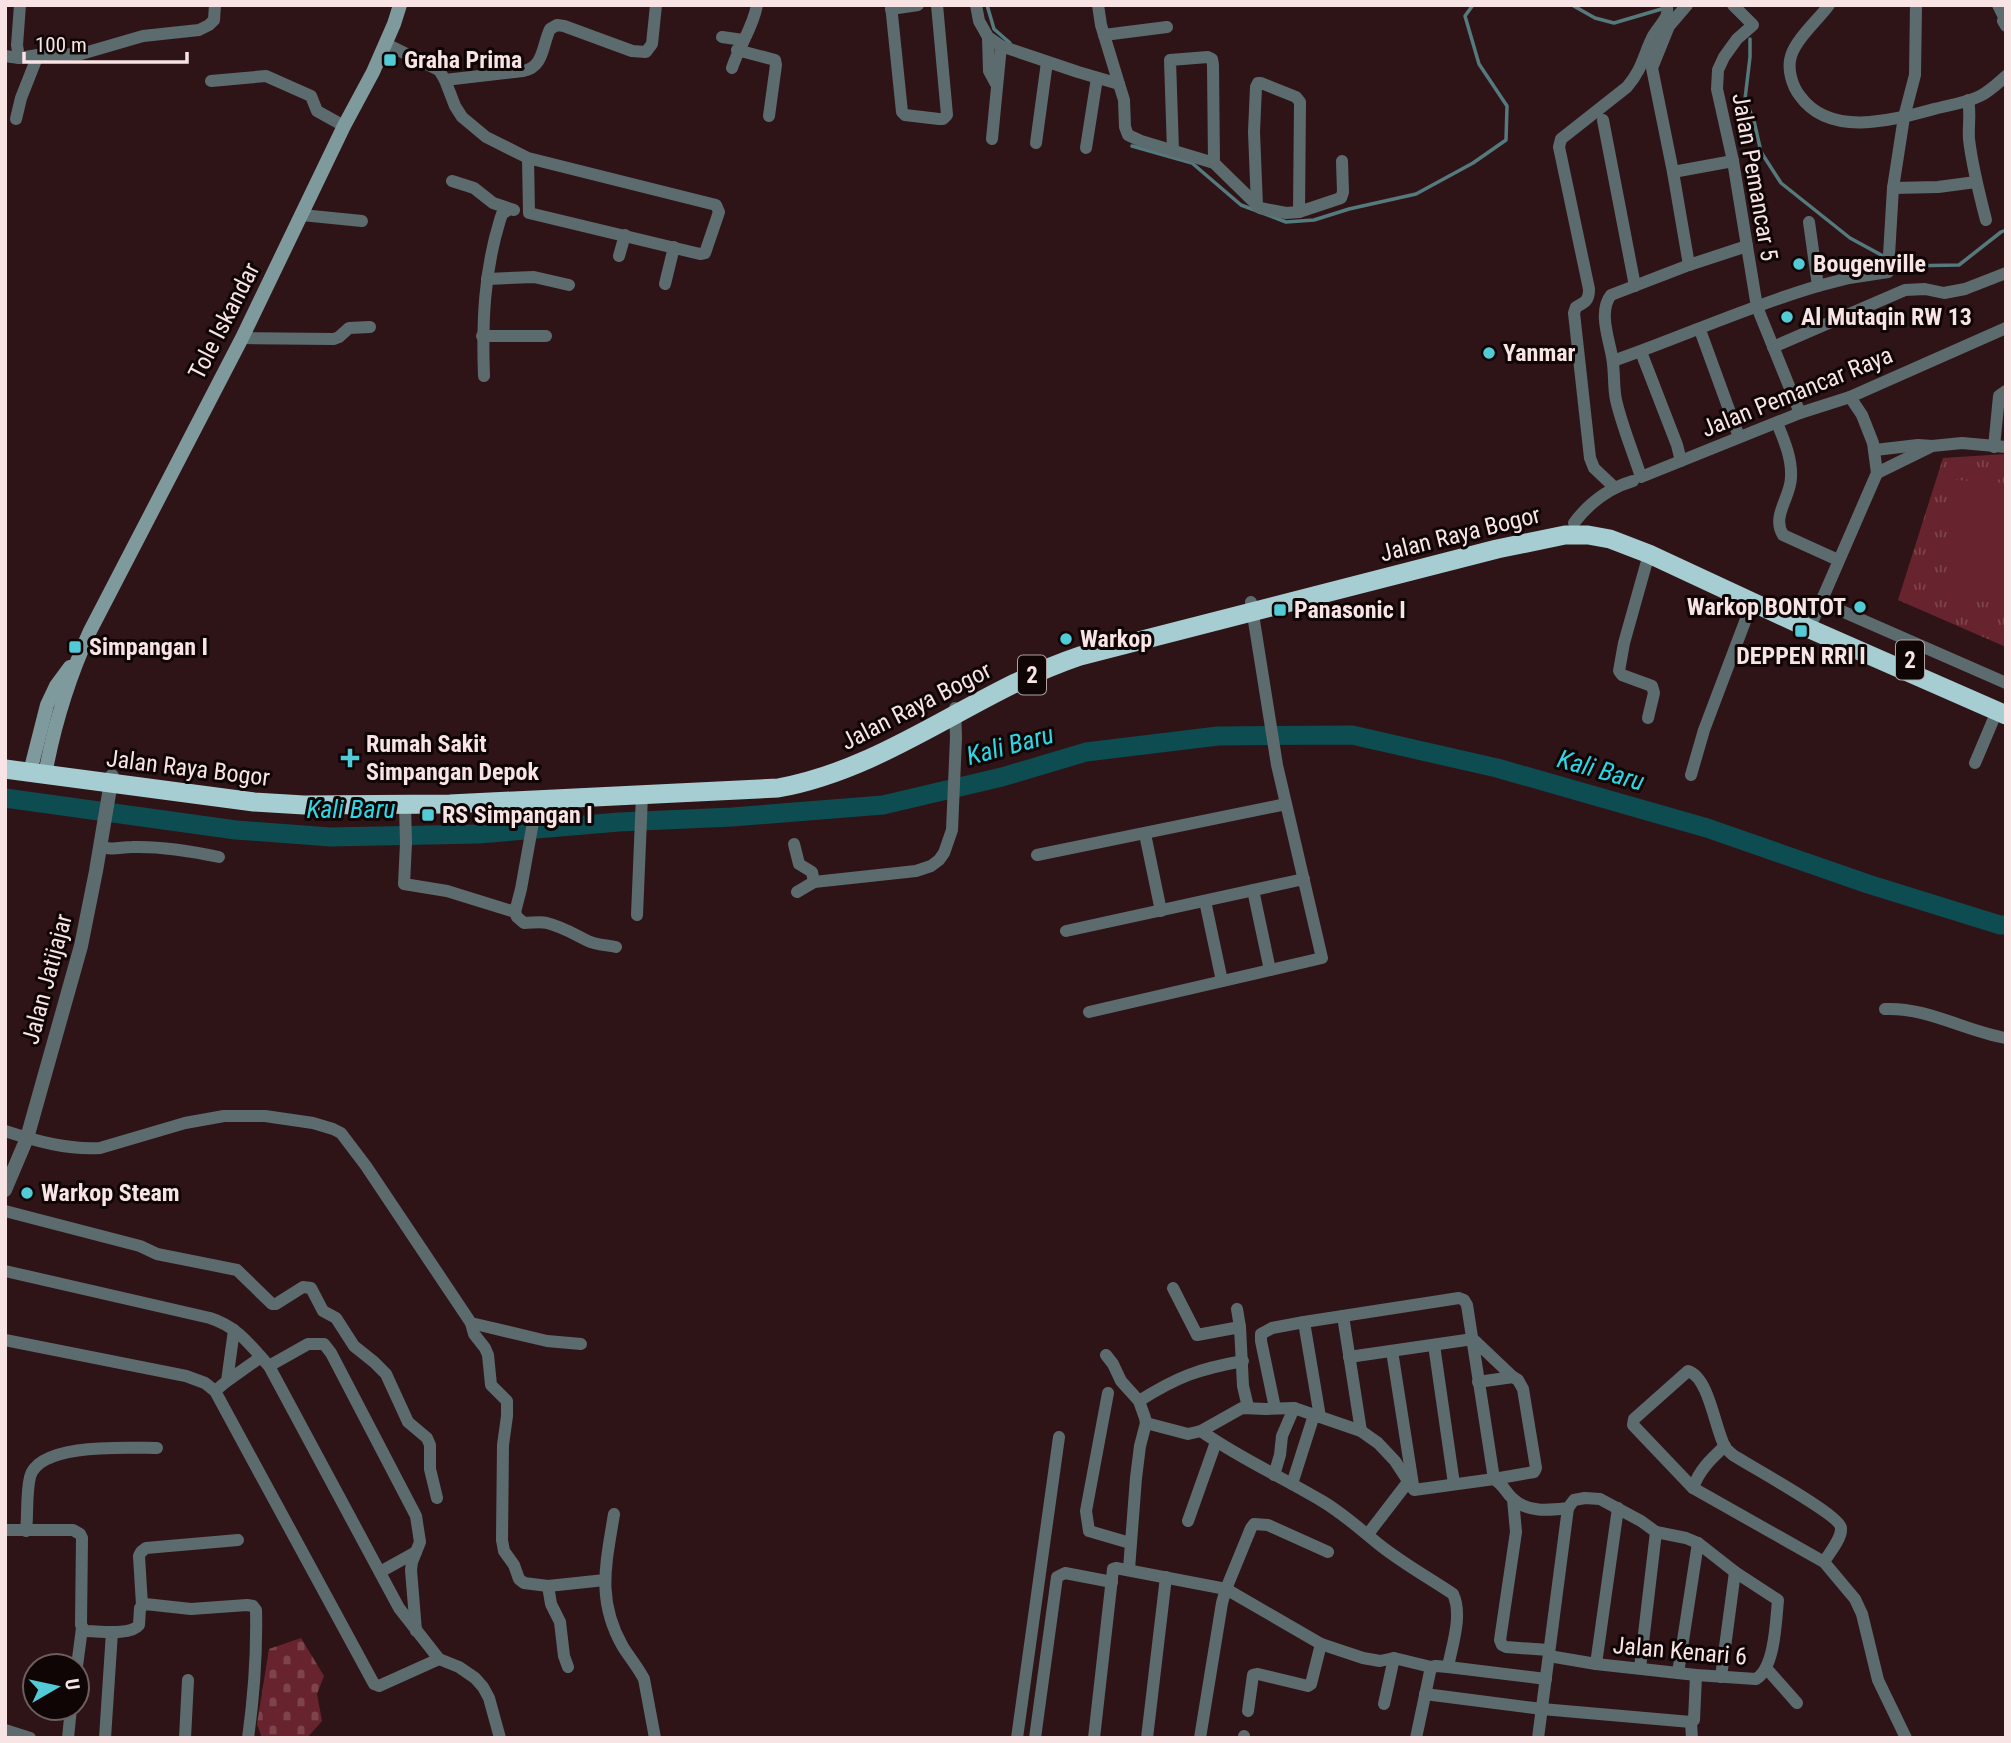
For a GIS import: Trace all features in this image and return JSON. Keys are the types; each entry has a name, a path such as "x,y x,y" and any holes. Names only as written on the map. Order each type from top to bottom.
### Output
{"highway":[{"name":"Jalan Raya Bogor","path":"1252,606 1556,525 1574,523 1602,526 1623,532 1815,616 2003,710"},
{"name":"Jalan Raya Bogor","path":"5,758 110,785 278,804 405,812 641,804 778,788 820,779 874,758 1007,676 1089,642 1113,641 1252,606 1564,535 1588,535 1609,539 1649,554 1752,603 1815,616"},
{"name":"Jalan Raya Bogor","path":"110,785 363,796 514,792 762,779 799,774 848,759 955,710"},
{"name":"Jalan Raya Bogor","path":"5,769 38,768"}],"main road":[{"name":"Tole Iskandar","path":"38,768 51,696 80,653 242,338 386,44 400,5"}],"street":[{"path":"20,5 17,45 12,57 82,54 143,36 199,30 209,26 214,20 215,5"},
{"path":"445,80 533,68 538,63 550,29 558,26 632,51 646,52 652,44 656,5"},
{"path":"732,68 740,45 755,17 757,5"},
{"path":"918,5 891,7 902,112 905,115 943,119 947,111 937,5"},
{"path":"976,5 979,21 988,37 1000,46 1119,84"},
{"path":"1098,5 1104,35 1124,100 1125,127 1133,139 1214,163 1257,206 1274,211 1299,212 1341,198 1342,161"},
{"path":"1574,523 1583,512 1614,487 1594,468 1590,458 1574,313 1576,307 1587,302 1589,289 1559,147 1561,139 1627,87 1647,67 1669,26 1687,5"},
{"name":"Jalan Pemancar 5","path":"1733,5 1753,26 1737,39 1724,57 1718,70 1717,89 1757,307 1800,413"},
{"path":"1829,5 1792,52 1789,69 1797,93 1814,111 1828,118 1861,122 1904,117 1980,96 2006,76"},
{"path":"1613,361 1818,286 1888,272 1893,188 1904,117 1915,75 1916,5"},
{"path":"1998,5 2006,26"},
{"path":"1667,7 1666,17 1648,47 1647,67 1673,172 1689,265"},
{"path":"1104,35 1167,27"},
{"path":"722,37 775,61 769,116"},
{"path":"988,37 989,71 997,85"},
{"path":"386,44 441,73 455,106 471,126 486,137 528,158 716,205 719,212 705,253 700,254 493,204 474,188 452,181"},
{"path":"992,139 1000,46"},
{"path":"16,118 20,98 38,55"},
{"path":"1173,151 1170,60 1208,57 1212,59 1213,65 1214,163"},
{"path":"1036,143 1047,62"},
{"path":"211,81 267,76 312,96 317,111 344,127"},
{"path":"1086,148 1097,78"},
{"path":"1257,206 1254,132 1256,86 1261,83 1296,97 1300,102 1299,212"},
{"path":"1968,100 1971,113 1969,137 1976,182 1986,220"},
{"path":"1602,120 1635,286"},
{"path":"528,158 529,213"},
{"path":"1673,172 1732,161"},
{"path":"1893,188 1938,187 1976,182"},
{"path":"484,376 482,336 490,258 502,214 510,209"},
{"path":"302,215 362,220"},
{"path":"1809,222 1818,286"},
{"path":"619,256 625,235"},
{"path":"1637,479 1616,402 1613,361 1605,314 1607,300 1611,295 1747,246"},
{"path":"665,284 674,247"},
{"path":"1773,347 1905,290 1925,289 1944,293 1965,289 2006,274"},
{"path":"487,279 534,278 569,285"},
{"path":"242,338 334,339 349,328 370,327"},
{"name":"Jalan Pemancar Raya","path":"1614,487 1800,413 1850,397 2006,328"},
{"path":"1700,330 1739,438"},
{"path":"482,336 546,336"},
{"path":"1641,352 1677,444 1681,461"},
{"path":"1875,450 1918,444 1931,446 1962,443 2000,447 1999,396 2006,391"},
{"path":"1850,397 1862,415 1875,450 1877,473 1815,616 2006,684"},
{"path":"1777,423 1789,454 1791,479 1778,521 1779,529 1791,540 1838,560"},
{"path":"1877,473 1931,446"},
{"path":"1648,718 1653,686 1622,675 1619,671 1624,643 1649,554"},
{"path":"1690,775 1752,603"},
{"path":"1089,1012 1322,958 1277,765 1252,606"},
{"path":"797,892 814,882 916,871 939,860 948,845 953,820 955,710"},
{"path":"1975,763 2003,710"},
{"name":"Jalan Jatijajar","path":"5,1190 27,1138 81,946 110,785"},
{"path":"637,915 641,804"},
{"path":"1037,855 1286,804"},
{"path":"536,807 515,912 517,917 524,923 551,924 568,929 590,942 616,947"},
{"path":"405,812 404,884 447,891 515,912"},
{"path":"1145,834 1161,911"},
{"path":"794,844 799,864 811,873 814,882"},
{"path":"100,846 109,850 131,847 194,852 219,857"},
{"path":"1066,932 1304,879"},
{"path":"1253,890 1270,970"},
{"path":"1205,901 1222,981"},
{"path":"1885,1009 1919,1012 2006,1038"},
{"path":"5,1131 72,1148 100,1148 199,1119 242,1115 277,1118 341,1133 471,1324 474,1334 488,1355 491,1385 507,1401 502,1456 501,1524 504,1550 521,1581 548,1586 605,1580"},
{"path":"5,1211 140,1246 157,1254 237,1270 272,1304 303,1287 311,1289 323,1311 336,1318 354,1346 386,1374 408,1422 427,1438 430,1446 430,1469 437,1498"},
{"path":"5,1271 210,1318 225,1323 234,1330 265,1362 400,1608 416,1631 439,1659 458,1667 483,1687 489,1698 500,1738"},
{"path":"1173,1288 1197,1335 1240,1327"},
{"path":"1275,1408 1261,1334 1266,1329 1460,1298 1467,1305 1494,1479"},
{"path":"1237,1309 1243,1387 1248,1407"},
{"path":"1343,1316 1361,1431"},
{"path":"1292,1485 1317,1416 1304,1322"},
{"path":"471,1324 547,1341 581,1344"},
{"path":"227,1381 234,1330"},
{"path":"1349,1357 1473,1339"},
{"path":"1368,1534 1411,1486 1454,1484 1531,1474 1536,1468 1526,1401 1518,1380 1473,1339"},
{"path":"5,1340 186,1376 205,1383 215,1391 374,1684 379,1686 439,1659"},
{"path":"215,1391 227,1381 265,1362 308,1344 324,1344 412,1506 421,1542 411,1570 416,1631"},
{"path":"1434,1345 1454,1484"},
{"path":"1392,1351 1411,1486"},
{"path":"1106,1355 1121,1381 1139,1401 1146,1423 1140,1446 1129,1569"},
{"path":"1139,1401 1190,1373 1243,1361"},
{"path":"1824,1562 1839,1537 1840,1524 1818,1506 1733,1455 1725,1446 1699,1380 1693,1373 1688,1371 1679,1378 1634,1419 1633,1425 1693,1488 1824,1562 1855,1599 1862,1614 1878,1680 1901,1737"},
{"path":"1479,1382 1513,1377"},
{"path":"1108,1393 1086,1511 1087,1524 1089,1531 1096,1535 1130,1543"},
{"path":"1146,1423 1188,1434 1200,1431 1232,1412 1248,1407 1294,1408 1361,1431 1378,1443 1395,1461 1411,1486"},
{"path":"1274,1475 1282,1436 1294,1408"},
{"path":"1200,1431 1322,1500 1379,1545 1453,1594 1457,1618 1448,1667"},
{"path":"1017,1738 1059,1437"},
{"path":"1188,1521 1216,1442"},
{"path":"1693,1488 1705,1465 1725,1446"},
{"path":"26,1531 31,1475 41,1461 74,1451 157,1448"},
{"path":"1494,1479 1503,1484 1513,1499 1535,1510 1568,1508"},
{"name":"Jalan Kenari 6","path":"1513,1499 1516,1532 1500,1640 1506,1647 1596,1664 1756,1679 1762,1676 1773,1649 1778,1600 1735,1572"},
{"path":"1538,1738 1568,1508 1574,1500 1600,1499 1642,1521 1656,1532 1698,1543 1735,1572 1721,1677"},
{"path":"1596,1664 1618,1508"},
{"path":"614,1514 604,1590 611,1622 644,1679 655,1738"},
{"path":"1200,1738 1226,1589 1251,1528 1254,1524 1268,1525 1328,1552"},
{"path":"5,1530 73,1531 80,1534 82,1628 79,1652"},
{"path":"1640,1668 1656,1532"},
{"path":"82,1628 85,1631 113,1632 138,1628 142,1605 139,1556 146,1548 238,1540"},
{"path":"1678,1673 1698,1543"},
{"path":"380,1572 416,1552"},
{"path":"1094,1738 1113,1569 1119,1567 1226,1589 1321,1644 1373,1660 1394,1658 1430,1668 1448,1667 1546,1679"},
{"path":"1035,1738 1057,1577 1065,1573 1112,1582"},
{"path":"1147,1738 1166,1577"},
{"path":"548,1586 554,1611 561,1622 564,1656 568,1667"},
{"path":"142,1605 191,1609 253,1606 256,1610 257,1643 254,1694 247,1738"},
{"path":"105,1738 113,1632"},
{"path":"1248,1711 1254,1674 1308,1686 1311,1684 1321,1644"},
{"path":"1384,1704 1394,1658"},
{"path":"1416,1738 1430,1668"},
{"path":"1766,1668 1797,1703"},
{"path":"1692,1738 1696,1675"},
{"path":"185,1738 188,1680"},
{"path":"1425,1693 1542,1709 1691,1722"},
{"path":"5,1730 30,1738"}],"green space":[{"path":"2006,454 2006,647 1898,600 1943,458"},
{"path":"1955,480 2006,483 2006,603 1948,600"},
{"path":"301,1638 324,1676 317,1694 322,1721 307,1738 262,1738 257,1724 269,1649"}],"waterway":[{"path":"987,5 994,29 1010,43"},
{"path":"1132,146 1192,163 1241,205 1286,222 1314,220 1416,194 1473,163 1506,140 1507,106 1479,64 1465,16 1473,5"},
{"path":"1572,5 1595,18 1614,23 1665,8"},
{"path":"1750,39 1745,99 1754,121 1761,152 1781,183 1850,238 1885,257"},
{"path":"1892,261 1903,266 1959,265 2006,230"},
{"name":"Kali Baru","path":"5,798 236,830 330,837 479,834 883,805 1002,777 1086,752 1218,736 1352,735 1497,768 1707,828 1868,884 2006,925"}],"place":[{"name":"Graha Prima","path":"390,60"},
{"name":"Bougenville","path":"1799,264"},
{"name":"Al Mutaqin RW 13","path":"1787,317"},
{"name":"Yanmar","path":"1489,353"},
{"name":"Warkop BONTOT","path":"1860,607"},
{"name":"Panasonic I","path":"1280,610"},
{"name":"DEPPEN RRI I","path":"1801,631"},
{"name":"Warkop","path":"1066,639"},
{"name":"Simpangan I","path":"75,647"},
{"name":"Rumah Sakit Simpangan Depok","path":"350,758"},
{"name":"RS Simpangan I","path":"428,815"},
{"name":"Warkop Steam","path":"27,1193"}]}
